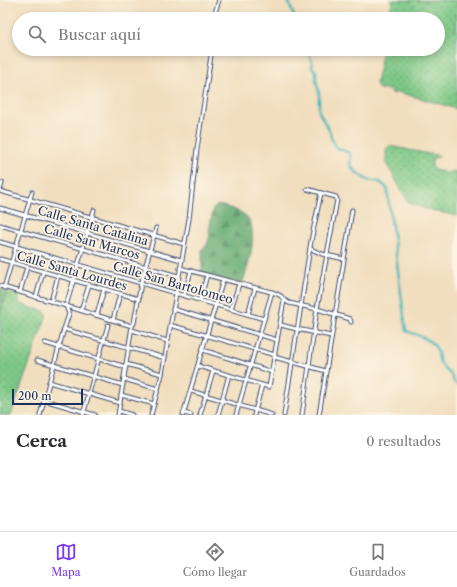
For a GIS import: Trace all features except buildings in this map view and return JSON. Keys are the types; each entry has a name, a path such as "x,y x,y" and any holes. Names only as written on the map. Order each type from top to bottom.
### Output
{"street":[{"path":"215,12 218,0"},
{"path":"151,415 162,374 182,260 211,56"},
{"path":"2,183 0,191 184,244"},
{"path":"302,415 317,309 338,200 336,197 307,189"},
{"path":"32,192 2,287 132,326"},
{"path":"284,415 311,249 311,241 321,193"},
{"name":"Calle Santa Catalina","path":"0,208 182,260"},
{"path":"40,415 58,347 69,313 66,306 94,210"},
{"path":"319,415 352,210"},
{"name":"Calle San Marcos","path":"0,225 178,276"},
{"path":"132,415 118,413 132,326 134,323 141,283 156,228"},
{"name":"Calle San Bartolomeo","path":"0,242 264,318"},
{"path":"311,249 344,259"},
{"name":"Calle Santa Lourdes","path":"0,259 139,299"},
{"path":"20,292 27,267"},
{"path":"180,268 272,292 281,296 284,300 350,319 351,322"},
{"path":"184,296 191,271"},
{"path":"36,297 43,272"},
{"path":"200,300 207,275"},
{"path":"51,301 58,276"},
{"path":"191,415 184,414 223,280"},
{"path":"231,309 239,284"},
{"path":"81,310 89,285"},
{"path":"248,314 255,288"},
{"path":"98,315 104,289"},
{"path":"236,415 272,292"},
{"path":"113,320 120,294"},
{"path":"198,366 269,386 281,326 284,300"},
{"path":"173,308 277,340"},
{"path":"84,413 108,325"},
{"path":"170,326 255,350 292,363 326,371"},
{"path":"281,326 331,336"},
{"path":"64,329 165,358"},
{"path":"132,330 167,341"},
{"path":"45,343 99,359 162,374"},
{"path":"203,350 272,372"},
{"path":"37,360 123,385"},
{"path":"200,415 213,371"},
{"path":"218,415 229,375"},
{"path":"124,379 158,389"},
{"path":"49,382 120,403"},
{"path":"254,415 262,385"},
{"path":"190,391 271,415"},
{"path":"121,395 154,404"},
{"path":"44,400 95,415"}],"green space":[{"path":"390,0 457,0 457,109 398,92 393,94 390,90 379,89 376,84 382,56 445,56 445,12 390,12 392,1"},
{"path":"389,146 440,156 432,159 432,167 438,171 442,171 445,174 452,171 457,172 457,216 426,209 409,203 386,163 386,149"},
{"path":"218,205 240,212 246,216 250,222 252,230 252,249 242,284 202,273 202,249 207,245 210,235 209,231 213,209"},
{"path":"0,288 7,292 0,312"},
{"path":"7,292 19,295 19,303 45,311 47,314 11,415 0,415 0,314"}],"waterway":[{"path":"288,0 292,12"},
{"path":"310,56 312,67 316,71 316,80 319,93 319,112 336,147 349,153 352,168 356,172 367,180 380,182 387,188 406,331 424,338 435,346 439,361 457,384"}]}
